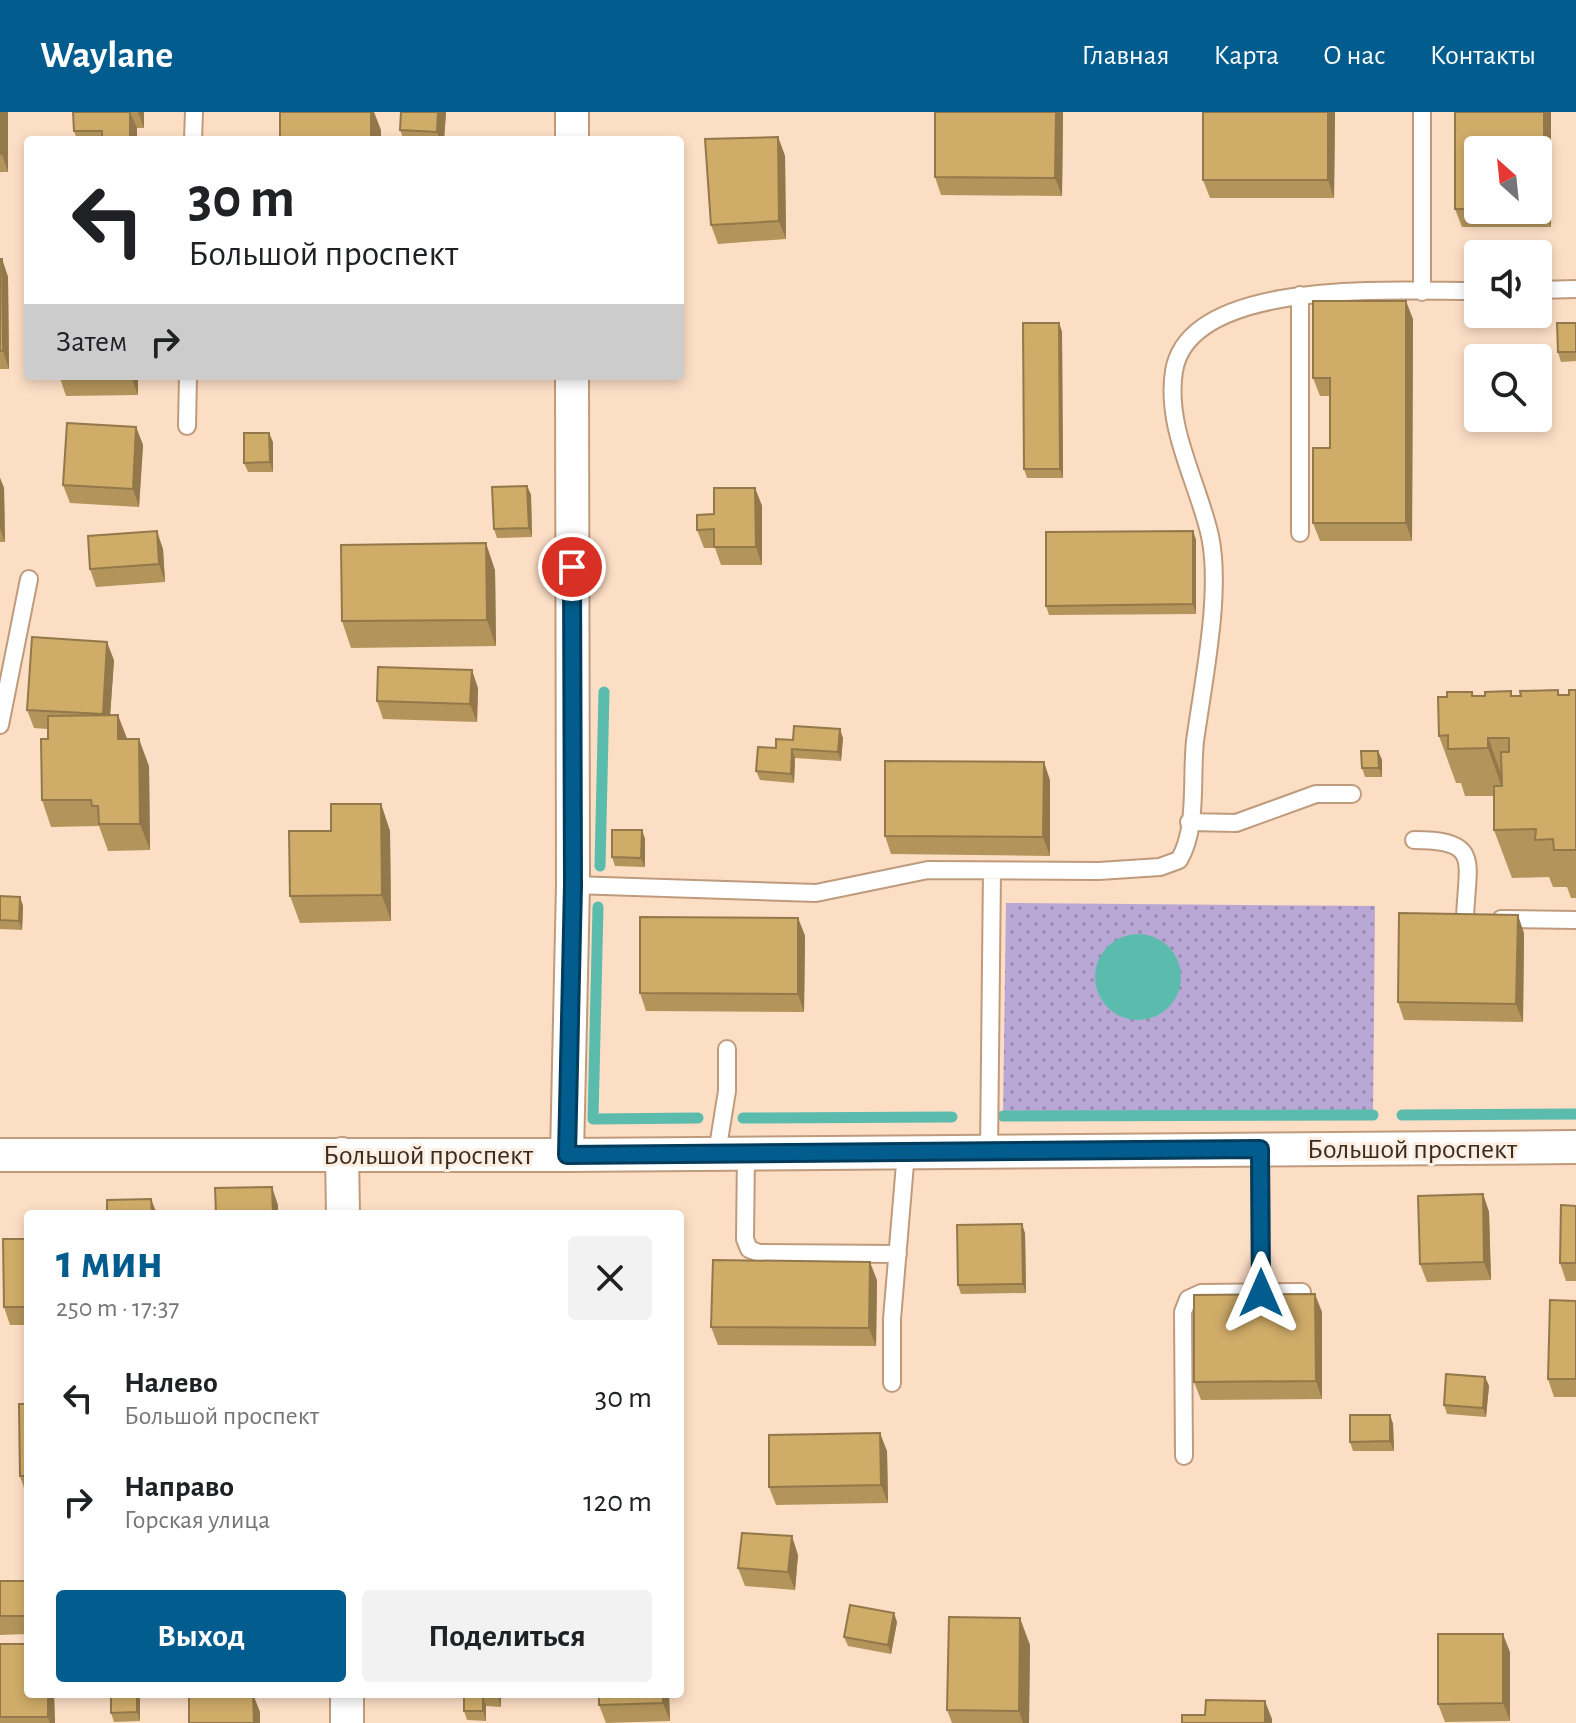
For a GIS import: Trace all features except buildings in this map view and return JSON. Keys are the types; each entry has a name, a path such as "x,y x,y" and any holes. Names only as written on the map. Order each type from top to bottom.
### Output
{"street":[{"path":"572,112 572,136"},
{"path":"567,1155 573,885 572,380"},
{"name":"Большой проспект","path":"0,1155 567,1155 1576,1147"},
{"path":"342,1154 343,1210"},
{"path":"347,1698 347,1723"}],"lane":[{"path":"193,136 194,112"},
{"path":"1422,112 1422,292"},
{"path":"1552,290 1576,289"},
{"path":"573,885 816,893 914,872 1099,871 1160,867 1179,860 1187,847 1192,765 1212,619 1211,538 1175,419 1174,370 1185,346 1213,321 1250,303 1300,295 1464,291"},
{"path":"1300,295 1300,533"},
{"path":"187,426 188,380"},
{"path":"0,725 29,579"},
{"path":"1189,822 1236,823 1316,794 1352,794"},
{"path":"1414,840 1446,840 1457,844 1464,853 1465,918"},
{"path":"989,1151 992,871"},
{"path":"1443,918 1576,920"},
{"path":"727,1049 732,1153 749,1249 759,1253 898,1254"},
{"path":"1260,1149 1261,1293"},
{"path":"892,1383 906,1152"},
{"path":"1184,1456 1183,1312 1188,1299 1201,1293 1302,1292"}],"shaded area":[{"path":"1006,903 1375,906 1373,1115 1003,1116"}],"water":[{"path":"1138,934 1162,941 1174,953 1181,977 1174,1001 1162,1013 1138,1020 1114,1013 1102,1001 1095,977 1102,953 1114,941"}],"waterway":[{"path":"600,866 604,692"},
{"path":"598,907 593,1119 698,1118"},
{"path":"1402,1115 1576,1114"},
{"path":"1003,1116 1373,1115"},
{"path":"743,1118 952,1117"}],"route":[{"path":"572,567 573,885 567,1155 1260,1149 1261,1293"}]}
